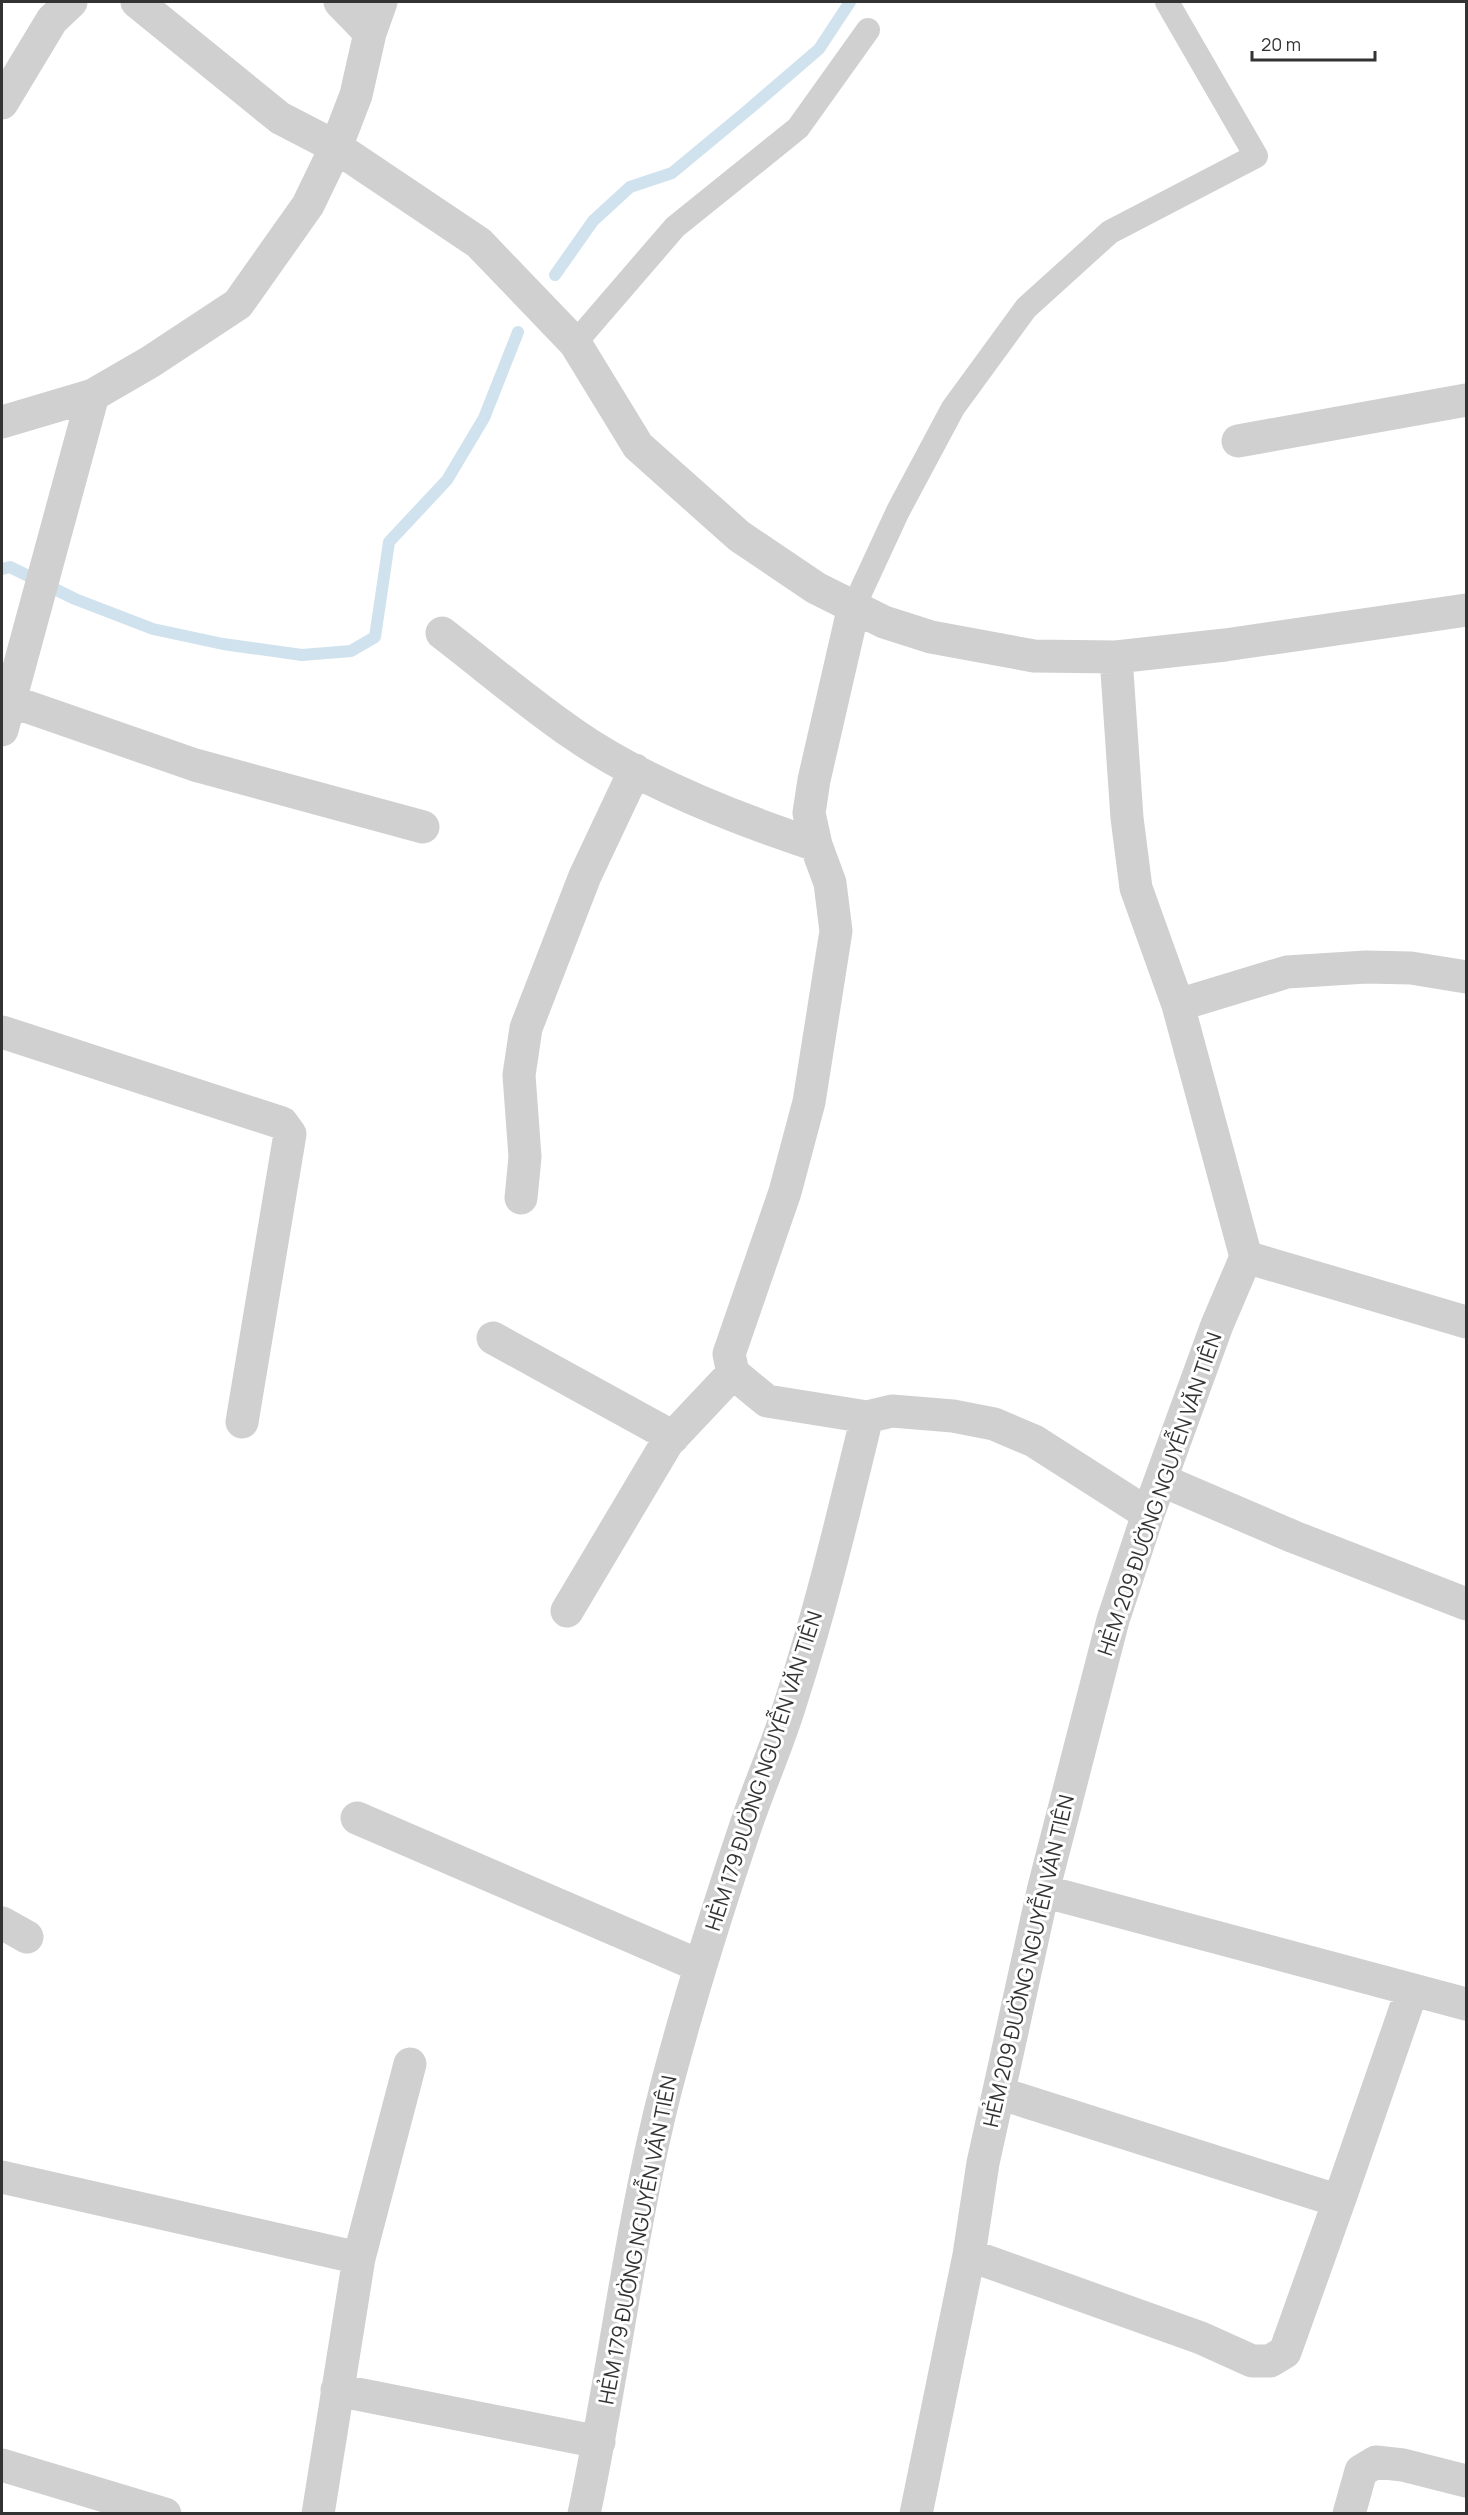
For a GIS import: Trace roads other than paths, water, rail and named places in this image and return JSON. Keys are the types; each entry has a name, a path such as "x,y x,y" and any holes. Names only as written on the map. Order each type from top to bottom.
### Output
{"street":[{"path":"2,103 52,20 71,2"},
{"path":"137,2 280,118 336,147 479,243 575,344 638,446 739,536 816,588 884,622 931,637 1034,656 1116,657 1226,645 1467,610"},
{"path":"340,2 370,33"},
{"path":"2,422 93,395 150,362 238,304 308,205 336,147 356,95 370,33 381,2"},
{"path":"93,395 5,715 423,827"},
{"path":"1238,441 1467,400"},
{"path":"854,606 814,780 809,813 816,845 830,883 836,931 809,1102 784,1192 729,1354 733,1372 767,1401 867,1417 892,1411 953,1416 994,1424 1034,1441 1148,1514"},
{"path":"442,633 573,734 635,770 752,824 816,845"},
{"path":"1116,657 1127,818 1136,888 1178,1005 1246,1257 1467,1322"},
{"path":"521,1198 525,1157 519,1075 526,1028 585,876 635,770"},
{"path":"1178,1005 1287,972 1366,967 1411,968 1467,977"},
{"path":"2,1032 282,1124 290,1134 242,1422"},
{"name":"HẺM 209 ĐƯỜNG NGUYỄN VĂN TIÊN","path":"916,2514 969,2255 983,2163 1043,1891 1113,1620 1148,1514 1217,1325 1246,1257"},
{"path":"493,1338 673,1437"},
{"path":"567,1611 673,1437 733,1372"},
{"name":"HẺM 179 ĐƯỜNG NGUYỄN VĂN TIÊN","path":"584,2514 599,2442 628,2270 665,2090 700,1966 742,1836 792,1698 835,1546 867,1417"},
{"path":"1161,1480 1294,1537 1467,1604"},
{"path":"357,1818 700,1966"},
{"path":"1043,1891 1467,2004"},
{"path":"969,2255 1201,2338 1252,2361 1270,2361 1285,2352 1412,1990"},
{"path":"318,2514 359,2258 410,2064"},
{"path":"999,2093 1339,2201"},
{"path":"2,2177 359,2258"},
{"path":"337,2390 599,2442"},
{"path":"1348,2514 1361,2470 1376,2462 1402,2465 1467,2481"},
{"path":"2,2465 165,2514"}],"lane":[{"path":"854,606 898,511 953,408 1026,308 1110,232 1256,156 1167,2"},
{"path":"575,344 675,227 798,128 868,30"}],"waterway":[{"path":"555,275 593,221 630,187 672,173 748,110 819,49 850,2"},
{"path":"2,569 10,567 75,599 153,629 223,644 302,655 351,651 375,637 389,542 447,480 484,418 518,332"}]}
